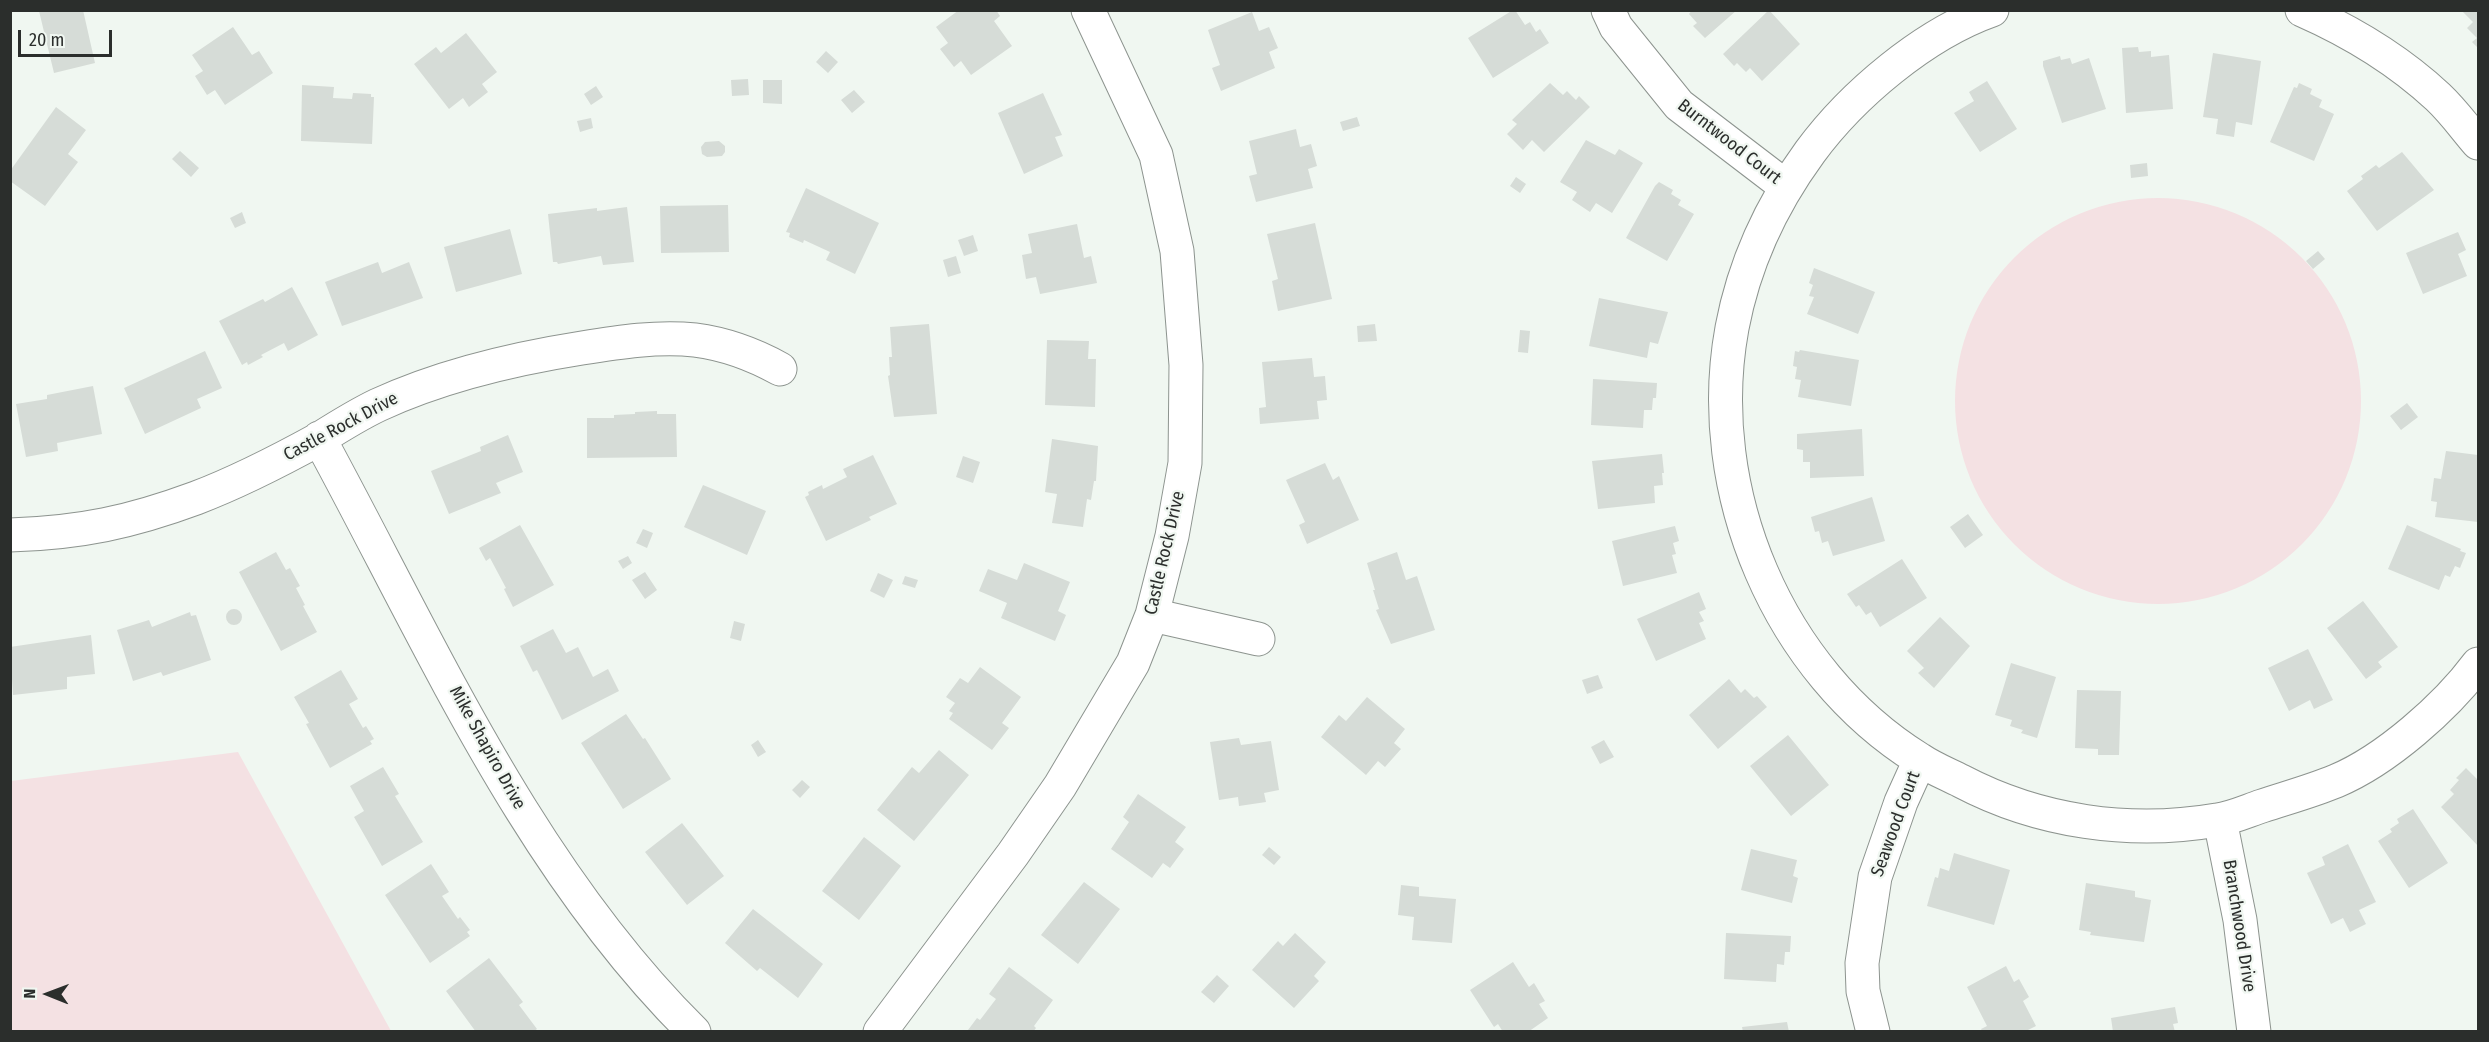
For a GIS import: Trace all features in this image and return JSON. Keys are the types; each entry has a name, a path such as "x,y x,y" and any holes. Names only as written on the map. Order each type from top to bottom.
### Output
{"street":[{"name":"Castle Rock Drive","path":"880,1032 1013,854 1060,786 1133,663 1152,615 1172,536 1185,463 1186,365 1177,251 1156,155 1088,10"},
{"name":"Burntwood Court","path":"1608,10 1616,27 1679,105 1785,186"},
{"path":"1992,10 1943,33 1876,79 1831,123 1785,186 1755,248 1732,327 1726,377 1726,423 1733,483 1750,545 1763,577 1784,618 1816,664 1852,705 1884,734 1920,760 1983,793 2026,809 2064,818 2143,827 2220,820 2338,780 2391,749 2434,713 2478,664"},
{"path":"2302,10 2341,27 2389,57 2440,98 2478,143"},
{"name":"Castle Rock Drive","path":"10,535 90,529 138,518 197,497 263,469 379,404 451,376 524,358 641,340 693,340 723,345 754,355 780,369"},
{"name":"Mike Shapiro Drive","path":"319,438 517,803 600,925 638,972 694,1032"},
{"path":"1152,615 1257,639"},
{"name":"Seawood Court","path":"1873,1032 1863,991 1862,963 1875,877 1901,802 1920,760"},
{"name":"Branchwood Drive","path":"2220,820 2242,932 2254,1032"}],"shaded area":[{"path":"2158,198 2198,202 2236,213 2271,232 2302,257 2327,288 2346,323 2357,361 2361,401 2357,441 2346,479 2327,514 2302,545 2271,570 2236,589 2198,600 2158,604 2118,600 2080,589 2045,570 2014,545 1989,514 1970,479 1959,441 1955,401 1959,361 1970,323 1989,288 2014,257 2045,232 2080,213 2118,202"},
{"path":"238,752 391,1031 11,1031 11,781"}],"building":[{"path":"83,10 95,63 54,73 39,11"},
{"path":"959,10 996,10 1000,16 994,21 1012,46 971,75 961,61 954,67 940,49 948,43 936,27"},
{"path":"1513,10 1525,25 1530,22 1536,32 1540,29 1549,43 1493,78 1468,38"},
{"path":"1692,10 1737,10 1705,38 1693,26 1697,23 1689,14"},
{"path":"1769,10 1800,44 1762,81 1750,68 1746,72 1737,63 1734,66 1723,54"},
{"path":"2461,10 2478,10 2478,48 2472,42 2477,38 2467,28 2473,22"},
{"path":"1252,12 1259,31 1269,27 1278,48 1269,52 1275,68 1221,91 1212,68 1220,65 1208,30"},
{"path":"233,27 252,55 259,51 273,73 225,105 215,90 207,95 195,76 203,71 192,55"},
{"path":"466,33 497,72 482,84 488,92 469,107 463,98 449,109 414,64 436,47 441,53"},
{"path":"2138,47 2139,52 2151,51 2151,57 2169,55 2173,109 2126,113 2122,48"},
{"path":"826,51 838,62 828,73 816,62"},
{"path":"2213,53 2261,61 2252,125 2236,122 2234,137 2216,134 2218,119 2203,117"},
{"path":"2060,56 2061,60 2070,58 2072,64 2089,58 2106,109 2062,123 2043,66 2043,61"},
{"path":"748,79 749,95 732,96 731,80"},
{"path":"763,80 782,80 782,104 763,103"},
{"path":"1987,81 2017,129 1980,152 1954,113 1974,101 1969,92"},
{"path":"1550,83 1563,95 1567,91 1576,100 1579,96 1590,107 1544,152 1532,140 1523,150 1507,134 1517,124 1512,120"},
{"path":"2299,83 2312,89 2310,94 2322,100 2319,107 2334,114 2314,161 2270,142 2294,87 2297,88"},
{"path":"302,85 334,87 333,98 352,99 353,93 371,94 371,97 374,97 372,144 301,141"},
{"path":"596,86 603,97 591,105 584,94"},
{"path":"854,90 865,102 852,113 841,100"},
{"path":"1043,93 1062,135 1055,137 1063,156 1024,174 998,113"},
{"path":"56,107 86,130 68,154 78,162 45,206 10,181 10,171"},
{"path":"1357,117 1360,126 1343,131 1340,122"},
{"path":"591,118 593,128 580,132 577,121"},
{"path":"1296,129 1300,147 1311,144 1317,166 1308,169 1313,188 1256,202 1249,176 1257,174 1249,141"},
{"path":"1586,140 1615,155 1619,149 1643,163 1612,213 1596,203 1590,212 1572,200 1577,192 1560,182"},
{"path":"719,141 725,146 722,156 707,157 702,154 701,147 705,142"},
{"path":"180,151 199,168 191,177 172,159"},
{"path":"2402,152 2434,190 2377,231 2347,191 2363,179 2361,176 2376,165 2379,168"},
{"path":"2147,163 2148,176 2131,178 2130,165"},
{"path":"1516,177 1526,184 1520,193 1510,186"},
{"path":"1659,182 1673,190 1671,194 1681,200 1678,205 1694,214 1667,261 1626,238"},
{"path":"806,188 879,223 855,274 826,260 830,252 804,240 803,243 789,237 790,233 786,232"},
{"path":"728,205 729,252 661,253 660,206"},
{"path":"627,207 634,262 603,265 601,256 558,264 553,262 548,214"},
{"path":"242,212 246,223 235,228 230,218"},
{"path":"1315,223 1332,299 1278,311 1272,281 1278,279 1267,234"},
{"path":"1077,224 1084,258 1091,256 1097,283 1040,294 1036,277 1026,279 1022,255 1032,253 1028,234"},
{"path":"510,229 522,274 456,292 444,247"},
{"path":"2458,232 2466,250 2458,254 2467,276 2423,294 2406,253"},
{"path":"973,235 978,251 964,256 958,240"},
{"path":"2318,251 2325,259 2313,269 2306,261"},
{"path":"956,256 961,273 948,277 943,260"},
{"path":"378,262 382,273 409,262 423,298 342,326 325,282"},
{"path":"1814,268 1875,292 1858,334 1807,314 1814,297 1809,296 1813,285 1809,283"},
{"path":"292,287 318,335 288,351 284,343 248,365 247,362 242,365 219,321 263,299 265,302"},
{"path":"1599,298 1668,312 1658,344 1650,342 1647,358 1589,346"},
{"path":"929,324 937,414 894,417 888,376 890,375 889,357 892,357 890,327"},
{"path":"1375,324 1377,341 1358,342 1357,326"},
{"path":"1520,330 1530,331 1528,353 1518,352"},
{"path":"1047,340 1089,341 1088,359 1096,359 1095,407 1045,405"},
{"path":"205,351 222,388 197,399 201,408 145,434 124,388"},
{"path":"1795,351 1859,360 1851,406 1798,397 1801,380 1795,379 1797,367 1793,366"},
{"path":"1312,358 1314,377 1325,376 1327,400 1317,401 1319,419 1260,424 1259,408 1266,407 1262,362"},
{"path":"1593,379 1657,383 1652,410 1644,410 1643,428 1591,425"},
{"path":"93,386 102,434 57,443 58,451 26,457 16,404 47,399 47,395"},
{"path":"2407,403 2418,417 2401,430 2390,416"},
{"path":"657,411 657,414 676,414 677,457 587,458 587,418 614,418 614,415"},
{"path":"1862,429 1864,476 1810,478 1810,462 1803,462 1803,450 1797,449 1797,434"},
{"path":"508,435 523,472 496,483 501,493 449,514 431,471 481,451 480,447"},
{"path":"1052,439 1098,446 1096,481 1094,481 1091,500 1087,499 1083,527 1052,523 1057,494 1045,492"},
{"path":"2446,451 2478,455 2478,522 2435,517 2437,502 2431,501 2434,478 2441,479"},
{"path":"1662,454 1663,485 1654,486 1655,503 1598,509 1592,461"},
{"path":"873,455 897,504 869,517 871,520 826,541 805,497 809,495 808,492 822,485 823,489 847,477 843,469"},
{"path":"963,456 980,462 973,483 956,477"},
{"path":"1325,463 1333,480 1339,476 1359,520 1307,544 1299,525 1305,522 1286,480"},
{"path":"703,485 766,511 747,555 684,527"},
{"path":"1872,497 1885,541 1833,556 1828,541 1822,543 1819,531 1815,532 1811,517"},
{"path":"1968,514 1983,535 1965,548 1950,527"},
{"path":"520,525 554,585 513,607 490,558 486,561 479,548"},
{"path":"2407,525 2466,553 2460,568 2455,566 2450,577 2445,575 2439,590 2388,569"},
{"path":"1675,526 1679,541 1673,543 1676,554 1672,555 1677,573 1623,586 1612,541"},
{"path":"643,529 653,533 647,548 636,543"},
{"path":"276,552 286,570 290,568 300,586 296,588 317,632 281,651 239,572"},
{"path":"1397,552 1406,580 1417,576 1435,630 1391,644 1376,610 1379,609 1367,563"},
{"path":"628,556 632,563 623,569 618,561"},
{"path":"1902,559 1927,598 1880,627 1871,612 1866,615 1859,605 1856,607 1847,594"},
{"path":"1024,563 1070,582 1058,611 1066,615 1055,641 1001,618 1007,603 979,591 988,569 1017,580"},
{"path":"645,572 657,590 645,599 632,580"},
{"path":"878,573 893,580 884,598 870,591"},
{"path":"905,576 918,580 915,588 902,584"},
{"path":"1699,592 1706,609 1699,612 1704,621 1699,623 1706,639 1656,661 1637,619"},
{"path":"2363,601 2398,647 2378,662 2382,667 2366,679 2327,628"},
{"path":"234,609 242,617 234,625 226,617"},
{"path":"190,612 191,616 196,615 211,660 163,676 161,672 133,681 117,630 149,620 152,627"},
{"path":"1940,617 1970,646 1934,688 1918,673 1924,668 1907,651"},
{"path":"734,621 745,624 741,641 730,638"},
{"path":"553,629 566,653 578,647 593,677 608,669 619,691 562,720 537,670 533,672 520,646"},
{"path":"91,635 95,674 67,677 67,689 13,695 10,647"},
{"path":"2308,649 2333,700 2314,709 2310,700 2289,711 2268,668"},
{"path":"2011,663 2056,677 2037,738 2021,733 2023,730 2010,726 2012,720 1995,715"},
{"path":"980,667 1021,697 1002,723 1009,728 992,750 949,719 953,713 949,711 955,703 946,697 960,678 968,683"},
{"path":"341,670 358,699 349,704 363,728 366,726 374,739 370,741 372,744 330,768 294,697"},
{"path":"1598,675 1603,688 1587,694 1582,680"},
{"path":"1729,679 1741,693 1745,689 1754,698 1757,696 1767,707 1718,749 1689,715"},
{"path":"2077,690 2121,691 2119,755 2098,755 2098,749 2075,748"},
{"path":"1367,697 1405,729 1394,743 1401,749 1385,767 1378,761 1366,775 1321,737 1339,715 1346,721"},
{"path":"626,714 643,739 645,738 671,779 623,809 581,743"},
{"path":"1788,735 1829,785 1791,816 1750,766"},
{"path":"1239,738 1241,745 1271,741 1279,790 1264,793 1266,802 1239,806 1238,797 1219,800 1210,742"},
{"path":"758,740 766,752 758,757 751,745"},
{"path":"1604,740 1614,757 1600,764 1591,747"},
{"path":"939,750 969,775 914,841 877,810 912,767 919,773"},
{"path":"383,767 399,794 395,796 423,842 382,866 354,817 364,811 350,786"},
{"path":"2466,768 2478,780 2478,846 2441,807 2454,794 2450,790 2459,780 2456,778"},
{"path":"802,780 810,787 800,798 792,790"},
{"path":"1138,794 1186,827 1175,842 1184,849 1170,868 1163,863 1152,878 1111,849 1129,822 1123,817"},
{"path":"2413,809 2448,863 2409,888 2378,841 2392,832 2390,829 2399,823 2397,819"},
{"path":"682,823 724,876 687,905 645,852"},
{"path":"864,837 901,866 859,920 822,891"},
{"path":"2348,844 2376,902 2359,910 2366,924 2350,932 2343,918 2331,924 2307,873 2325,865 2322,857"},
{"path":"1269,847 1281,857 1274,865 1262,855"},
{"path":"1751,849 1797,860 1793,876 1798,878 1792,903 1741,890"},
{"path":"1954,853 2010,870 1994,925 1927,906 1935,877 1938,878 1940,868 1949,871"},
{"path":"431,864 449,892 442,896 458,919 460,917 470,930 467,932 470,936 430,963 385,895"},
{"path":"1084,882 1120,909 1078,964 1041,935"},
{"path":"2086,883 2135,891 2135,897 2151,900 2144,942 2090,935 2091,932 2079,930"},
{"path":"1401,885 1419,887 1419,896 1456,899 1452,943 1412,940 1414,917 1398,915"},
{"path":"753,909 823,964 798,998 760,968 757,971 725,943"},
{"path":"1295,933 1326,962 1314,976 1319,981 1294,1008 1252,970 1278,941 1283,946"},
{"path":"1726,933 1791,936 1790,952 1785,952 1784,965 1777,964 1776,982 1724,979"},
{"path":"489,958 523,1002 519,1005 537,1029 533,1032 476,1032 446,991"},
{"path":"1513,962 1529,987 1534,983 1545,1001 1539,1004 1548,1018 1528,1032 1503,1032 1498,1024 1494,1027 1470,990"},
{"path":"2006,966 2014,982 2019,979 2029,997 2023,1001 2036,1026 2024,1032 1983,1032 1981,1029 1987,1026 1967,987"},
{"path":"1009,967 1053,1000 1034,1026 1036,1028 1033,1032 970,1032 968,1030 977,1018 980,1020 996,999 989,994"},
{"path":"1217,975 1229,986 1214,1003 1201,992"},
{"path":"2175,1007 2178,1023 2173,1024 2175,1032 2113,1032 2111,1018"},
{"path":"1787,1022 1789,1032 1743,1032 1742,1027"}]}
